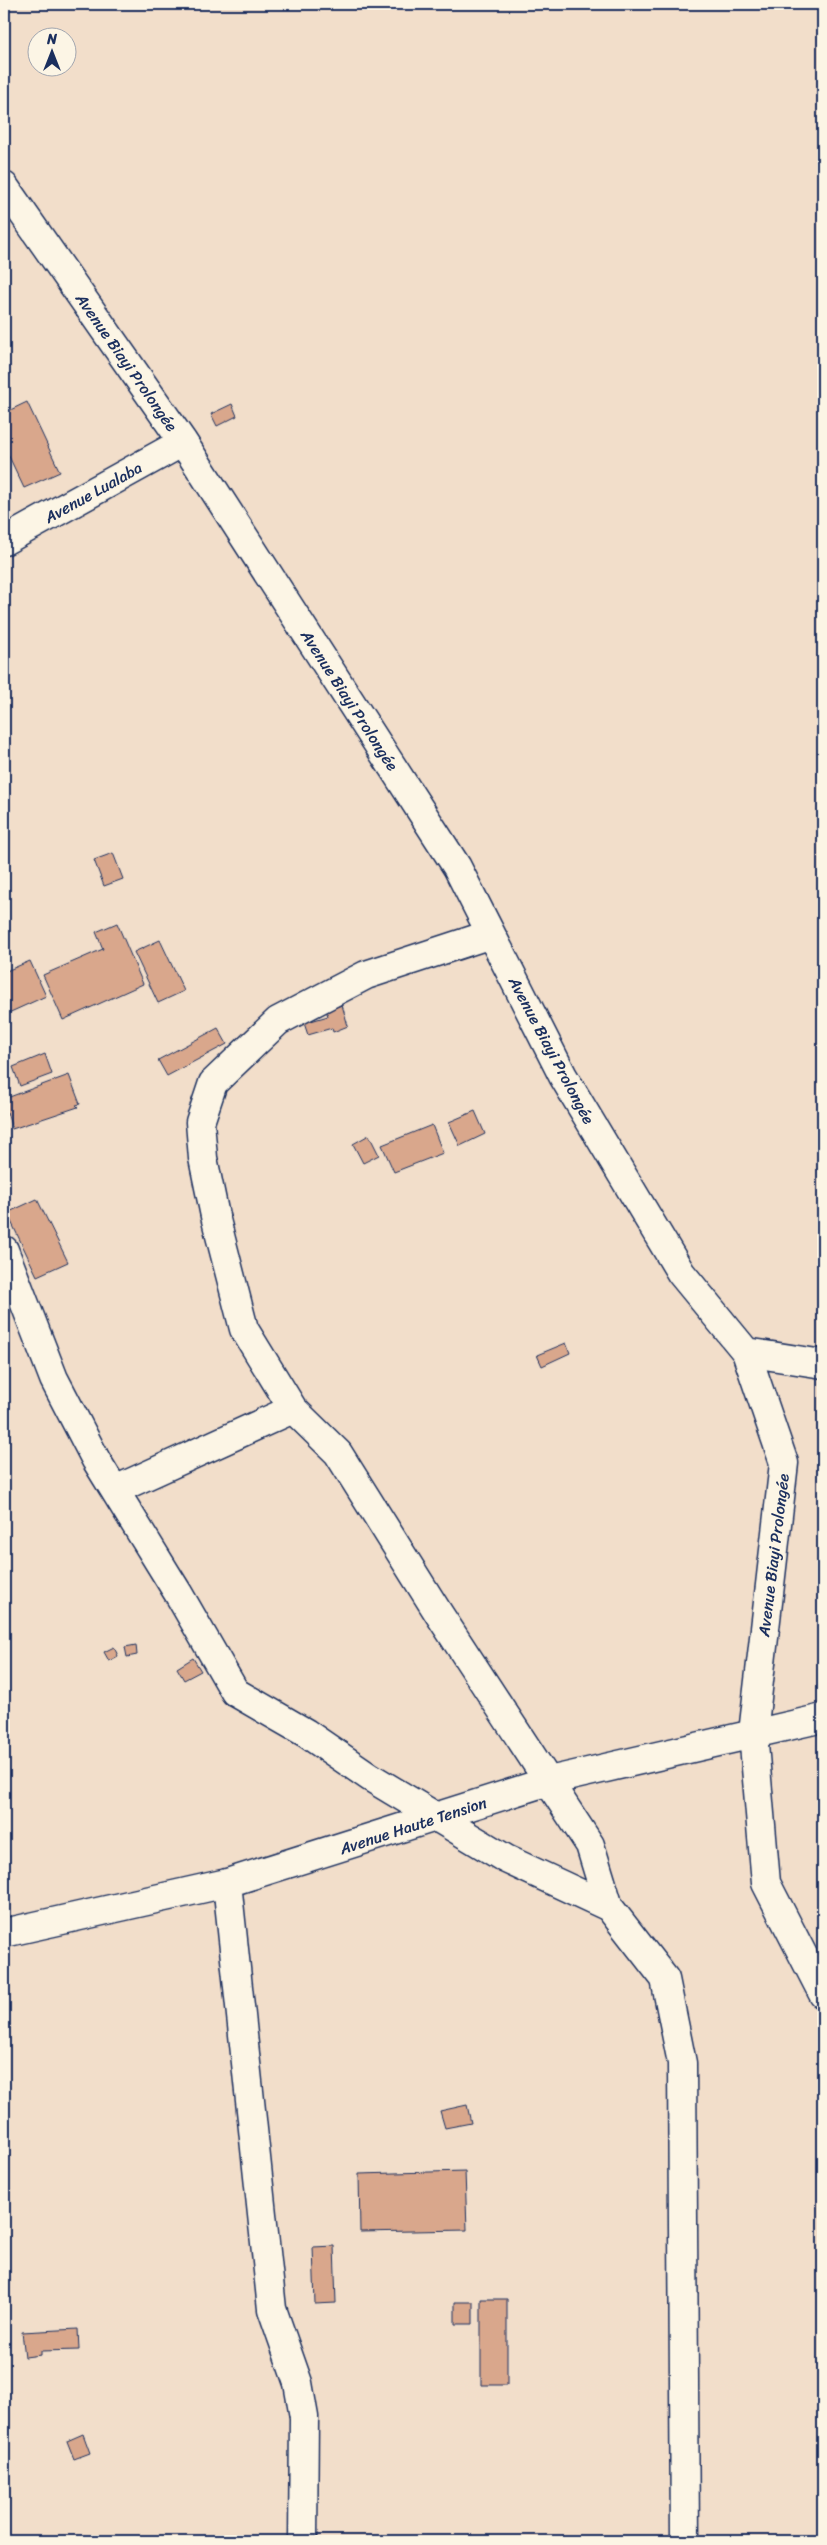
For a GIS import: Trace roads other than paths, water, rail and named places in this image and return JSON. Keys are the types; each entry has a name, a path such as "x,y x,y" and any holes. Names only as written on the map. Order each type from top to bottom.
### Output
{"street":[{"name":"Avenue Biayi Prolongée","path":"4,186 183,442 457,867 563,1076 681,1273 746,1352 784,1463 753,1733 766,1883 823,1994"},
{"name":"Avenue Lualaba","path":"4,541 183,442"},
{"path":"491,934 366,976 278,1021 213,1082 200,1122 203,1158 215,1216 244,1329 292,1409 338,1454 439,1614 590,1845 609,1907 665,1979 682,2063 685,2541"},
{"path":"4,1250 54,1379 96,1460 178,1593 235,1692 506,1859 609,1907"},
{"path":"746,1352 823,1364"},
{"path":"115,1490 292,1409"},
{"name":"Avenue Haute Tension","path":"4,1933 226,1883 440,1817 549,1781 823,1718"},
{"path":"226,1883 272,2309 298,2383 304,2417 303,2541"}]}
